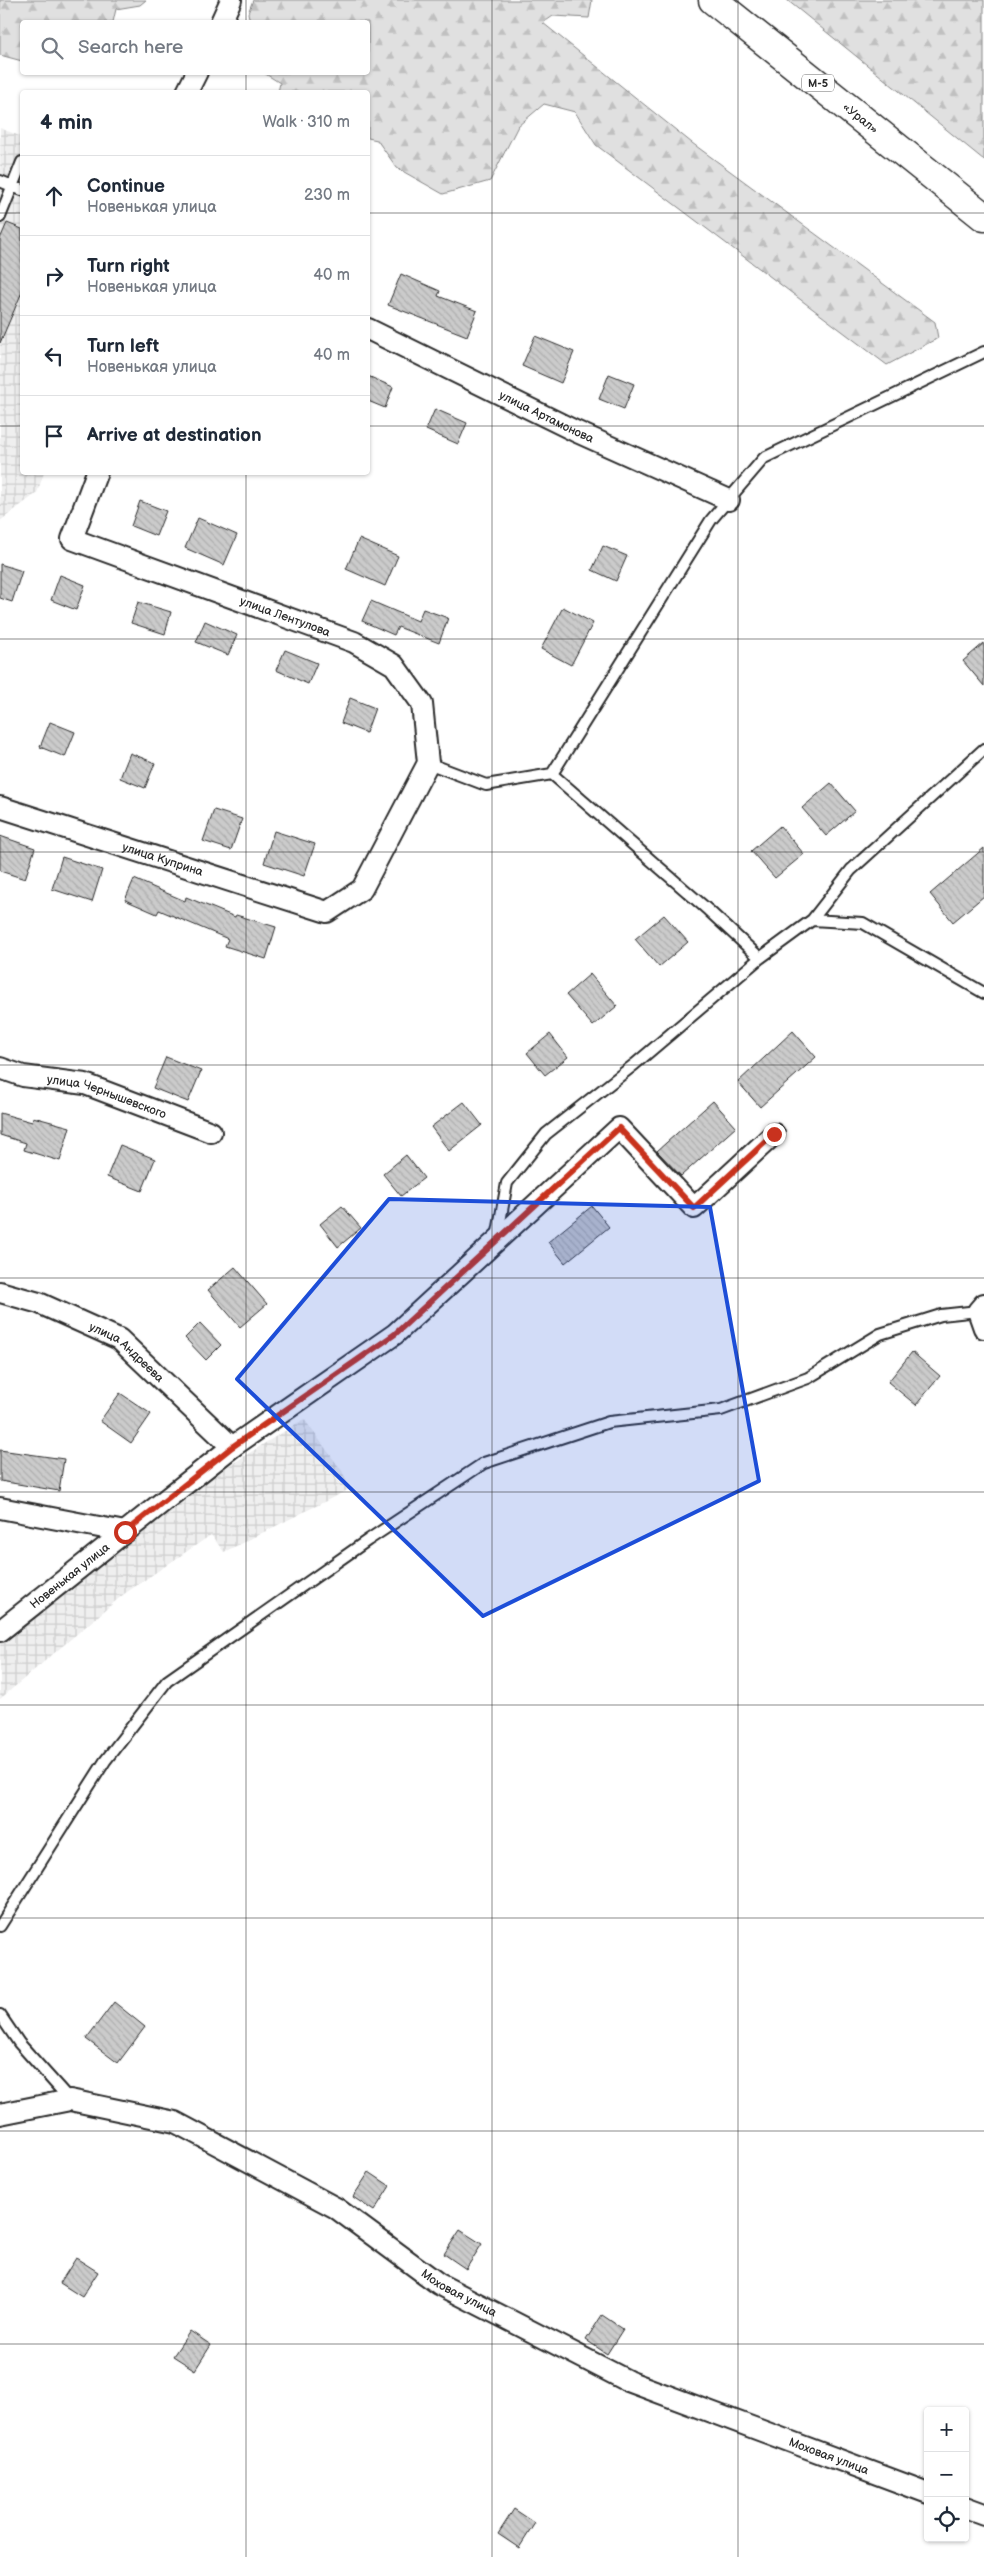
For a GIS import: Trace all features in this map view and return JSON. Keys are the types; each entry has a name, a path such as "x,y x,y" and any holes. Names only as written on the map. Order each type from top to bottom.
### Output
{"highway":[{"name":"«Урал»","path":"714,0 984,217"}],"street":[{"path":"222,20 231,0"},
{"path":"188,90 196,75"},
{"name":"улица Артамонова","path":"370,330 575,431 729,500"},
{"name":"улица Лентулова","path":"96,475 72,539 354,642 394,665 422,704 428,763"},
{"name":"улица Куприна","path":"0,807 327,912 362,889 428,763"},
{"name":"улица Чернышевского","path":"0,1068 22,1076 85,1084 211,1132"},
{"name":"Новенькая улица","path":"0,1631 232,1447 395,1334 619,1128 694,1208 774,1134"},
{"name":"улица Андреева","path":"0,1292 39,1303 118,1339 232,1447"},
{"path":"0,1508 125,1532"},
{"name":"Моховая улица","path":"0,2114 70,2100 175,2122 336,2208 439,2284 628,2381 924,2492"},
{"path":"969,2508 984,2514"}],"lane":[{"path":"0,217 18,188 20,175"},
{"path":"0,181 18,188"},
{"path":"428,763 486,784 552,774 711,520 764,458 984,352"},
{"path":"496,1241 506,1183 546,1134 635,1064 760,958 812,920 851,870 984,749"},
{"path":"552,774 760,958"},
{"path":"812,920 863,923 984,993"},
{"path":"0,1926 105,1761 168,1681 484,1463 609,1422 721,1410 808,1378 880,1334 941,1315 982,1314"},
{"path":"0,2015 19,2042 70,2100"}],"highlighted area":[{"path":"389,1199 710,1207 759,1481 483,1616 237,1379"}],"shaded area":[{"path":"0,128 20,136 20,475 43,475 37,493 0,521"},
{"path":"304,1419 342,1471 350,1489 224,1552 211,1535 124,1594 0,1699 0,1625 84,1556"}],"green space":[{"path":"0,0 146,0 140,5 116,9 113,20 20,20 20,60 0,55"},
{"path":"253,0 592,0 589,18 553,16 543,23 692,143 935,322 938,338 887,365 596,145 575,112 544,104 518,126 490,181 443,194 397,168 377,140 370,138 370,90 278,90 280,83 267,75 370,75 370,20 250,20 248,13"},
{"path":"787,0 984,0 984,160"}],"building":[{"path":"7,223 20,228 20,297 0,343 0,239"},
{"path":"401,274 440,291 438,296 477,311 467,336 388,305"},
{"path":"535,336 574,352 561,383 522,366"},
{"path":"609,374 634,384 624,409 599,399"},
{"path":"370,377 393,387 385,408 370,402"},
{"path":"435,409 467,423 458,444 426,430"},
{"path":"140,501 166,511 156,536 131,526"},
{"path":"198,518 237,535 224,565 185,548"},
{"path":"359,539 398,556 385,586 346,569"},
{"path":"603,546 627,556 616,581 592,570"},
{"path":"0,564 22,571 12,602 0,598"},
{"path":"60,575 85,585 76,610 51,600"},
{"path":"371,601 418,621 423,609 448,618 439,643 398,627 394,635 362,621"},
{"path":"138,602 171,612 165,634 131,623"},
{"path":"563,607 593,623 571,665 541,649"},
{"path":"205,621 237,635 228,655 196,642"},
{"path":"984,643 984,686 963,661"},
{"path":"285,650 317,663 308,684 276,670"},
{"path":"350,698 375,708 366,733 341,723"},
{"path":"50,722 75,732 65,757 40,747"},
{"path":"130,753 155,763 145,788 120,778"},
{"path":"831,783 855,811 826,836 802,808"},
{"path":"214,810 242,819 231,850 203,841"},
{"path":"780,826 804,854 775,878 751,851"},
{"path":"274,831 315,844 304,876 264,863"},
{"path":"0,836 35,848 25,879 0,871"},
{"path":"984,848 984,896 953,922 930,894"},
{"path":"62,857 102,870 92,902 52,889"},
{"path":"134,879 185,901 186,897 235,917 236,915 276,927 266,959 225,946 228,939 159,910 157,914 125,900"},
{"path":"664,915 688,942 659,967 635,939"},
{"path":"590,974 617,1006 593,1026 566,995"},
{"path":"793,1031 816,1057 760,1107 738,1082"},
{"path":"550,1034 568,1057 545,1075 527,1053"},
{"path":"166,1057 201,1071 188,1102 153,1088"},
{"path":"713,1101 736,1127 681,1176 657,1151"},
{"path":"464,1102 482,1125 449,1151 431,1127"},
{"path":"0,1113 32,1122 33,1117 70,1127 60,1161 24,1150 26,1143 0,1135"},
{"path":"120,1145 155,1159 142,1191 107,1177"},
{"path":"406,1155 424,1178 401,1196 383,1174"},
{"path":"342,1206 361,1228 338,1247 320,1224"},
{"path":"592,1206 609,1227 565,1263 548,1242"},
{"path":"235,1267 267,1304 240,1327 208,1290"},
{"path":"200,1323 221,1345 206,1360 185,1338"},
{"path":"912,1352 940,1376 916,1405 888,1382"},
{"path":"120,1393 151,1414 131,1443 100,1421"},
{"path":"0,1450 64,1459 59,1491 0,1481"},
{"path":"114,2002 145,2027 118,2063 86,2039"},
{"path":"369,2172 390,2186 374,2211 353,2197"},
{"path":"460,2230 482,2244 466,2269 444,2254"},
{"path":"76,2258 98,2272 82,2297 60,2283"},
{"path":"602,2315 623,2329 607,2354 586,2340"},
{"path":"190,2331 211,2345 195,2370 173,2356"},
{"path":"514,2509 535,2523 519,2548 498,2534"}],"route":[{"path":"125,1532 232,1447 395,1334 619,1128 694,1208 774,1134"}]}
